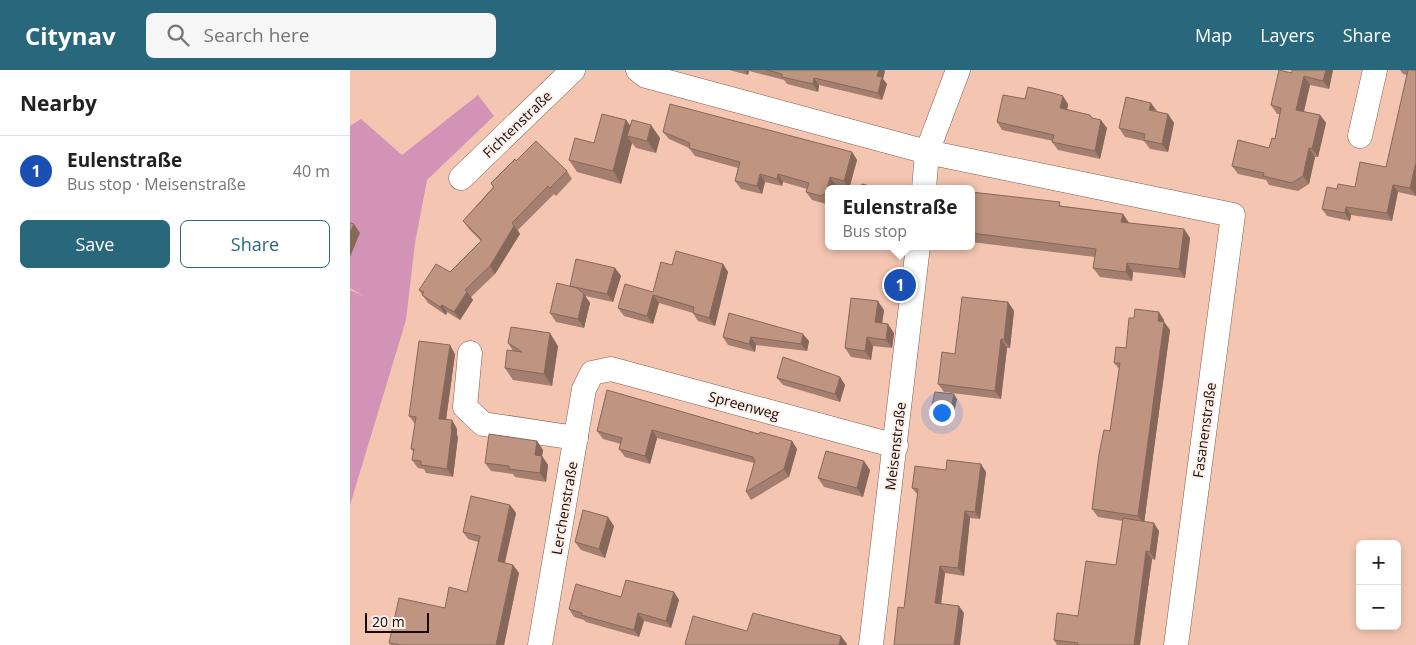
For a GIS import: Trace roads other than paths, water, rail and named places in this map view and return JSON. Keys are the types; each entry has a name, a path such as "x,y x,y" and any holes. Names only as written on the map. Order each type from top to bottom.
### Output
{"street":[{"name":"Fichtenstraße","path":"461,178 574,70"},
{"path":"638,70 646,76 927,152"},
{"path":"924,185 927,152 958,70"},
{"path":"1360,136 1375,70"},
{"name":"Fasanenstraße","path":"927,152 1233,216 1176,645"},
{"name":"Meisenstraße","path":"871,645 896,446 918,250"},
{"path":"470,353 466,407 483,424 576,438"},
{"name":"Spreenweg","path":"592,373 611,369 896,446"},
{"name":"Lerchenstraße","path":"547,644 584,389 592,373"}],"place":[{"name":"Eulenstraße","path":"900,285"}]}
